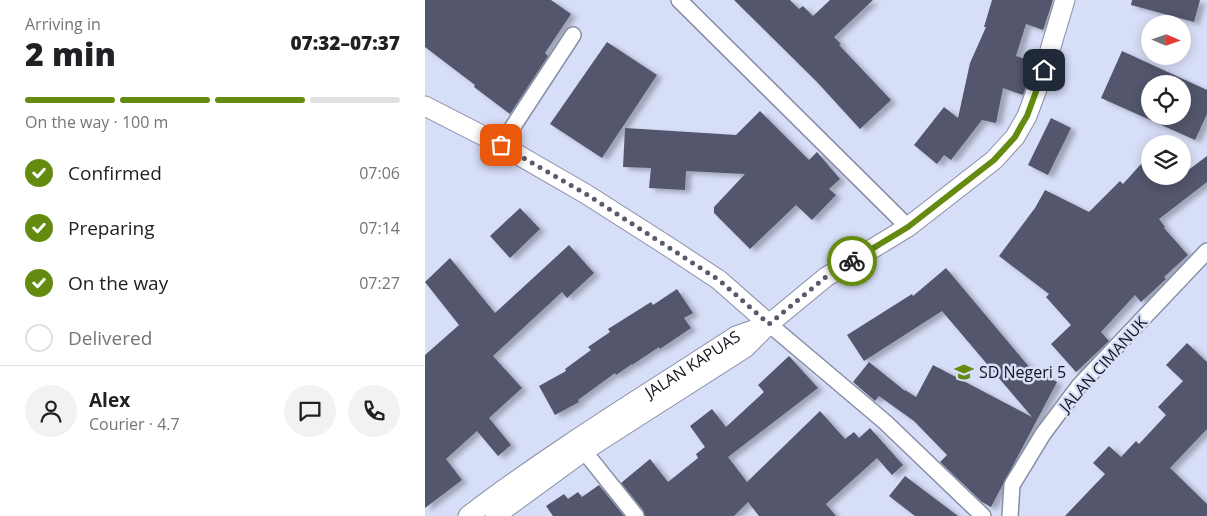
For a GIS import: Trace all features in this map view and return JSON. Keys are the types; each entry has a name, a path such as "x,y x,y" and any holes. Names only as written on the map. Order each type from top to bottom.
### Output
{"street":[{"path":"679,0 908,227"},
{"path":"769,324 826,277 908,227 994,160 1015,137 1027,116 1044,70 1065,0"},
{"path":"501,145 573,35"},
{"path":"425,106 501,145 586,194 719,280 885,422 983,516"},
{"name":"JALAN CIMANUK","path":"1010,516 1012,485 1043,434 1079,386 1207,251"},
{"name":"JALAN KAPUAS","path":"495,516 584,450 745,348 769,324"},
{"name":"JALAN KAPUAS","path":"468,516 503,489 558,452 736,336 769,324"},
{"path":"584,450 635,516"}],"building":[{"path":"425,0 551,0 571,14 545,53 548,56 510,114 425,47"},
{"path":"734,0 790,0 799,9 803,6 813,16 830,0 873,0 834,37 841,44 839,45 891,100 860,129 817,82"},
{"path":"992,0 1053,0 1043,30 1026,24 1016,56 1034,62 1023,95 1003,88 996,123 982,120 951,160 944,155 937,164 914,145 944,107 958,118 970,63 986,27 984,27"},
{"path":"1132,0 1200,0 1194,22 1191,21 1191,15 1168,15 1131,5"},
{"path":"607,42 657,75 602,158 550,124"},
{"path":"1122,51 1141,60 1141,65 1153,65 1174,75 1141,75 1141,116 1101,98"},
{"path":"1191,83 1207,90 1207,114 1195,140 1191,138 1191,135 1184,135 1161,125 1191,125"},
{"path":"760,111 809,160 817,152 840,179 829,189 836,195 812,220 796,205 750,249 714,213 714,207 745,174 686,171 685,190 649,188 651,168 623,167 625,128 736,135"},
{"path":"1051,118 1071,128 1048,175 1028,165"},
{"path":"1207,156 1207,182 1159,219 1164,228 1188,255 1141,302 1135,295 1101,332 1109,341 1076,372 1051,344 1071,325 1046,297 1049,294 999,256 1035,208 1045,190 1089,212 1120,181 1123,184 1141,164 1141,185 1191,185 1191,168"},
{"path":"520,208 540,229 510,258 490,236"},
{"path":"569,245 594,273 567,298 562,292 493,356 522,388 489,418 511,445 498,456 477,431 446,459 462,480 425,508 425,355 459,325 425,282 450,258 495,313"},
{"path":"946,268 1030,368 1057,382 991,507 982,502 940,462 947,455 914,421 879,396 875,401 853,382 869,362 905,391 916,397 933,365 1032,417 942,311 864,361 847,335 912,294 913,296"},
{"path":"677,289 693,313 684,318 691,328 660,349 659,347 616,375 615,373 578,400 579,402 555,415 539,386 566,371 565,369 591,350 588,347 610,332 608,329 651,302 653,305"},
{"path":"1187,343 1207,362 1207,429 1170,468 1207,504 1207,516 1065,516 1105,474 1093,463 1109,446 1121,457 1136,441 1139,444 1166,415 1158,407 1183,381 1166,365"},
{"path":"789,356 818,388 728,457 747,482 820,411 845,439 854,432 859,438 870,428 903,465 892,475 877,458 826,504 836,516 759,516 748,502 734,516 645,516 643,510 621,483 650,459 668,482 698,458 696,454 705,447 690,426 712,409 726,427 764,392 758,385"},
{"path":"905,476 958,516 915,516 889,496"},
{"path":"599,485 624,516 553,516 546,506 564,494 568,499 578,492 582,497"}],"way so far":[{"path":"501,145 586,194 719,280 769,324 826,277 852,261"}],"place":[{"name":"SD Negeri 5","path":"964,372"}],"route":[{"path":"852,261 908,227 994,160 1015,137 1027,116 1044,70"}]}
